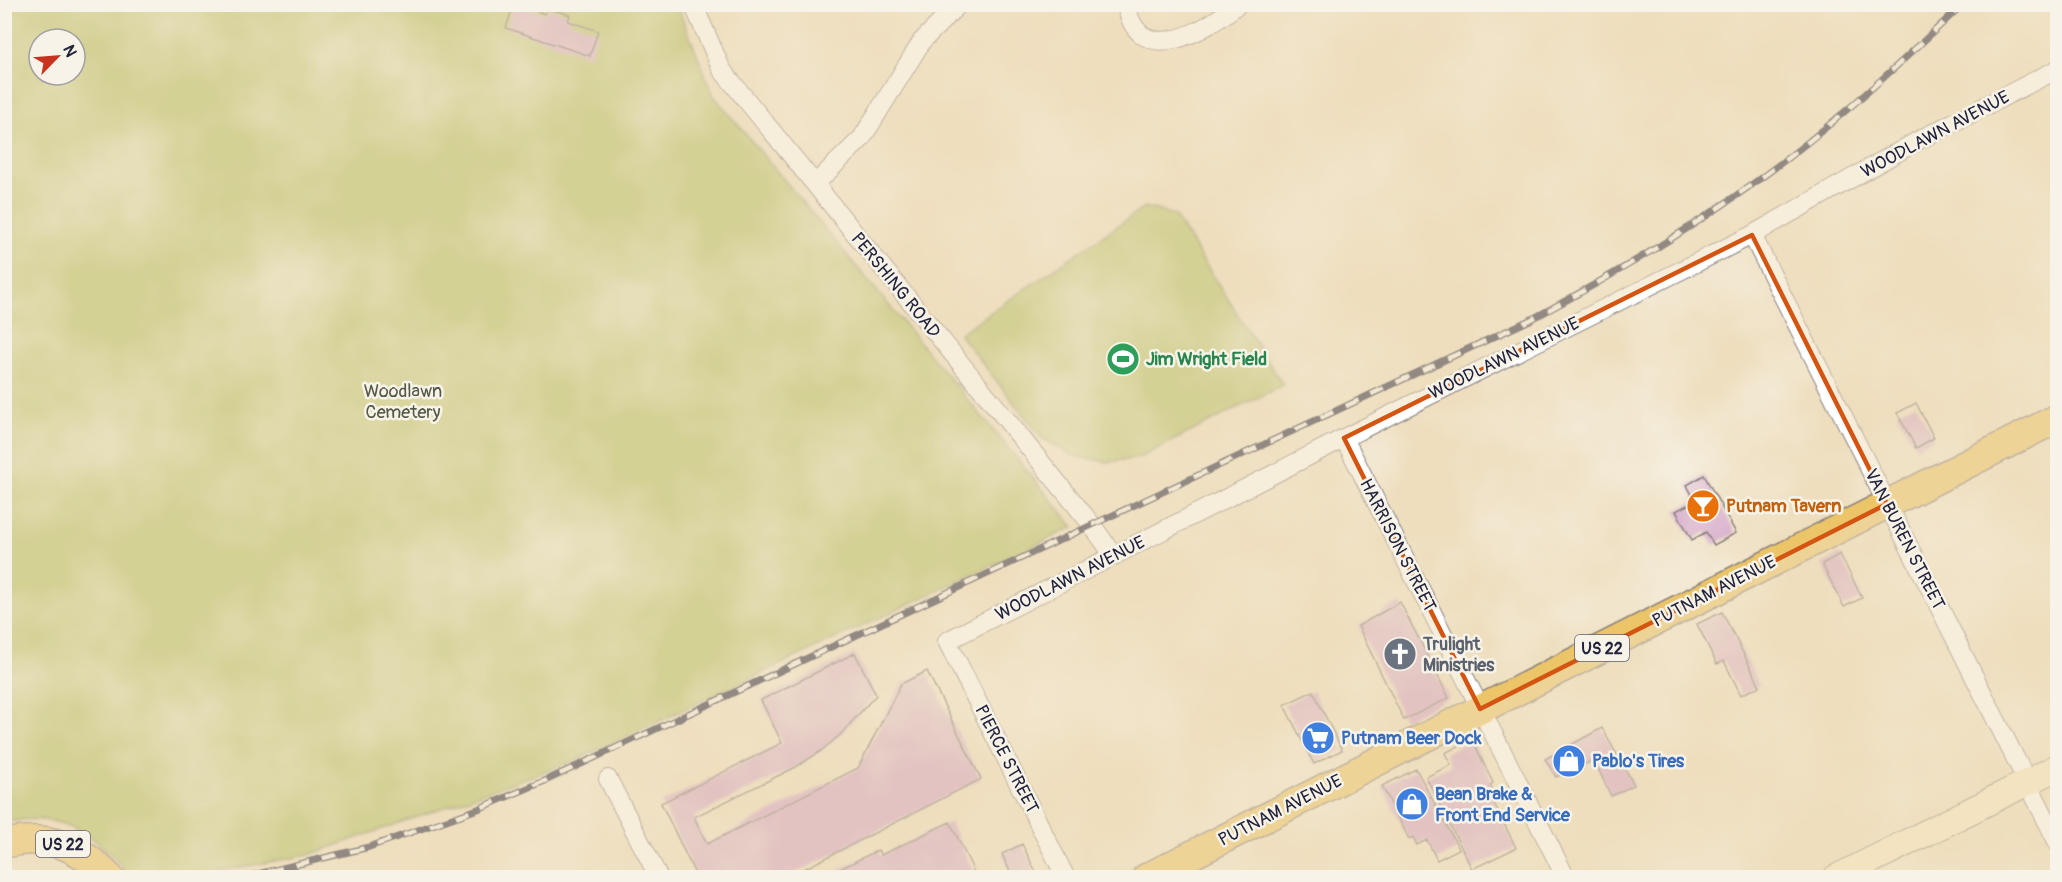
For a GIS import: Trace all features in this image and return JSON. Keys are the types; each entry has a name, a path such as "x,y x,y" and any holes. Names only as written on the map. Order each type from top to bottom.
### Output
{"main road":[{"name":"PUTNAM AVENUE","path":"1146,878 2058,418"},
{"name":"US 22","path":"4,844 41,841 78,849 110,878"}],"street":[{"name":"PERSHING ROAD","path":"693,4 722,70 1083,514 1113,556"},
{"path":"815,184 862,138 922,41 959,4"},
{"path":"1126,4 1129,18 1135,29 1147,38 1165,42 1201,29 1238,4"},
{"name":"WOODLAWN AVENUE","path":"947,641 1344,438 1752,235 1919,140 2058,69"},
{"name":"VAN BUREN STREET","path":"1752,235 2058,843"},
{"name":"HARRISON STREET","path":"1344,438 1566,878"},
{"name":"PIERCE STREET","path":"947,641 1066,878"},
{"path":"1836,878 2058,767"},
{"path":"608,779 659,878"}],"highlighted area":[{"path":"1752,235 1887,504 1480,709 1344,438"}],"green space":[{"name":"Woodlawn Cemetery","path":"4,5 677,5 714,96 1074,527 574,761 309,855 185,877 129,877 105,849 76,829 43,820 5,823"},
{"name":"Jim Wright Field","path":"1145,207 1174,215 1283,385 1139,458 1108,462 1073,456 1042,438 959,334"}],"building":[{"path":"514,4 545,14 547,8 570,15 568,21 598,31 590,56 506,28"},
{"path":"1916,403 1934,438 1916,448 1897,413"},
{"name":"Putnam Tavern","path":"1704,475 1736,533 1714,545 1706,532 1692,540 1676,511 1695,501 1687,485"},
{"path":"1840,554 1862,598 1844,607 1822,564"},
{"name":"Trulight Ministries","path":"1400,602 1449,698 1404,720 1358,626"},
{"path":"1722,612 1760,686 1741,695 1724,661 1717,664 1697,624"},
{"path":"855,653 876,695 841,734 821,751 796,767 694,817 707,844 858,768 901,684 927,671 981,779 786,878 697,878 661,803 782,743 761,700"},
{"name":"Putnam Beer Dock","path":"1313,691 1342,750 1314,764 1284,705"},
{"name":"Pablo's Tires","path":"1602,728 1634,785 1611,796 1594,760 1581,766 1579,762 1579,766 1556,777 1545,759"},
{"path":"1472,739 1493,783 1490,785 1496,797 1492,799 1516,848 1472,869 1426,777 1451,765 1445,753"},
{"name":"Bean Brake & Front End Service","path":"1416,769 1459,849 1437,860 1427,840 1417,845 1413,837 1409,839 1382,786"},
{"path":"950,822 977,878 822,878 878,850 881,855"},
{"path":"1022,844 1039,878 1013,878 1002,854"}],"railway":[{"path":"241,878 369,847 478,809 547,780 1532,319 1661,245 1755,182 1854,104 1963,4"}],"place":[{"name":"Jim Wright Field","path":"1123,359"},
{"name":"Putnam Tavern","path":"1703,506"},
{"name":"Trulight Ministries","path":"1400,654"},
{"name":"Putnam Beer Dock","path":"1318,738"},
{"name":"Pablo's Tires","path":"1569,761"},
{"name":"Bean Brake & Front End Service","path":"1412,804"}]}
